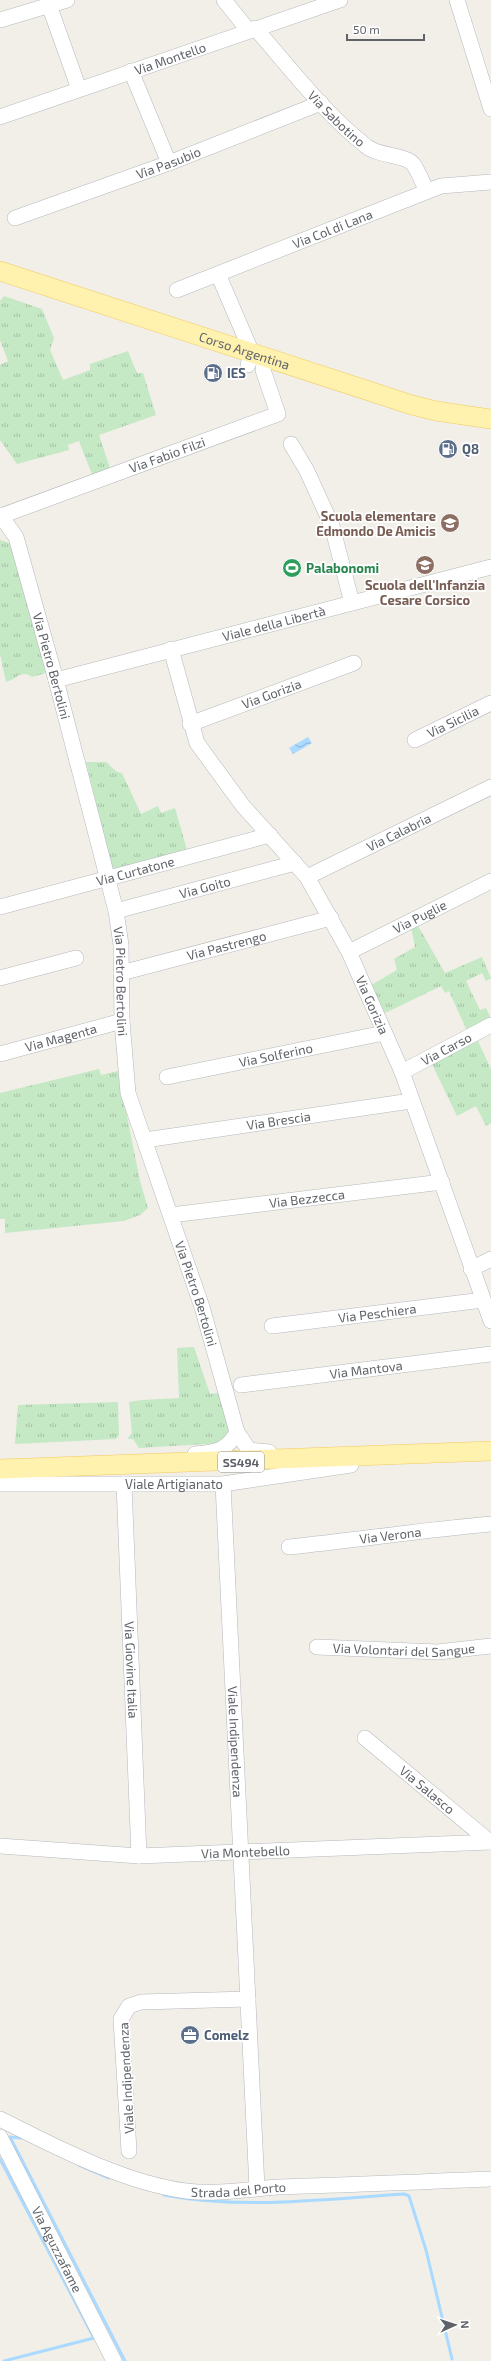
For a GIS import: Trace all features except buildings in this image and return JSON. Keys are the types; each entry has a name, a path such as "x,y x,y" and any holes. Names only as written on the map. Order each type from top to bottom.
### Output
{"main road":[{"name":"Corso Argentina","path":"0,271 257,361 409,418 434,424 491,431"},
{"name":"Corso Argentina","path":"0,284 257,361 412,405 436,411 491,419"},
{"name":"Viale Artigianato","path":"0,1470 491,1451"}],"street":[{"path":"0,20 67,0"},
{"name":"Via Sabotino","path":"224,0 321,103 367,147 386,156 407,159 413,163 427,191"},
{"name":"Via Montello","path":"0,117 252,29 340,0"},
{"path":"457,0 491,109"},
{"path":"49,5 79,89"},
{"path":"131,71 169,163"},
{"name":"Via Pasubio","path":"14,218 169,163 321,103"},
{"name":"Via Col di Lana","path":"177,290 441,186 491,182"},
{"name":"Via Fabio Filzi","path":"3,523 278,414 257,361 218,274"},
{"path":"291,444 307,471 332,526 352,603"},
{"name":"Via Pietro Bertolini","path":"3,523 16,537 56,680 116,911 121,945 122,1021 128,1093 202,1307 237,1432 249,1450 351,1449 362,1457"},
{"name":"Viale della Libertà","path":"56,680 491,567"},
{"name":"Via Gorizia","path":"171,649 190,724 197,742 243,806 307,877 349,952 402,1072 411,1101 442,1182 471,1269 491,1321"},
{"name":"Via Gorizia","path":"190,724 354,663"},
{"name":"Via Sicilia","path":"415,740 491,703"},
{"name":"Via Calabria","path":"307,877 491,787"},
{"name":"Via Curtatone","path":"0,906 270,835"},
{"name":"Via Goito","path":"116,911 295,863"},
{"name":"Via Puglie","path":"349,952 491,881"},
{"name":"Via Pastrengo","path":"121,973 331,918"},
{"path":"0,978 76,958"},
{"name":"Via Magenta","path":"0,1054 122,1021"},
{"name":"Via Carso","path":"402,1072 491,1025"},
{"name":"Via Solferino","path":"167,1077 384,1033"},
{"name":"Via Brescia","path":"145,1140 411,1101"},
{"name":"Via Bezzecca","path":"171,1216 442,1182"},
{"path":"471,1269 491,1259"},
{"name":"Via Peschiera","path":"272,1326 483,1300"},
{"name":"Via Mantova","path":"241,1385 491,1354"},
{"path":"119,1465 135,1455 215,1452 231,1444 237,1432"},
{"path":"422,1454 434,1445 491,1442"},
{"name":"Viale Artigianato","path":"0,1484 223,1484 332,1466 491,1458"},
{"name":"Via Giovine Italia","path":"124,1484 139,1856"},
{"name":"Viale Indipendenza","path":"223,1484 257,2188"},
{"name":"Via Verona","path":"289,1547 384,1537 407,1532 491,1524"},
{"name":"Via Volontari del Sangue","path":"316,1647 438,1652 491,1646"},
{"name":"Via Salasco","path":"365,1738 490,1842"},
{"name":"Via Montebello","path":"0,1846 139,1856 490,1842"},
{"name":"Viale Indipendenza","path":"129,2151 121,2019 129,2006 141,2002 248,1999"},
{"name":"Strada del Porto","path":"0,2119 70,2153 129,2177 185,2191 218,2193 257,2188 491,2179"},
{"name":"Via Aguzzafame","path":"0,2137 114,2361"}],"green space":[{"path":"4,296 42,309 54,338 50,350 63,380 90,370 90,364 128,351 137,373 143,373 156,415 99,435 111,471 93,477 79,441 68,445 69,450 17,464 0,440 0,365 8,361 0,340 0,301"},
{"path":"0,540 9,543 16,553 46,673 32,677 25,674 6,682 0,654"},
{"path":"86,762 106,762 117,772 122,773 141,814 158,806 161,813 175,808 187,850 113,871"},
{"path":"417,924 445,973 482,957 491,978 486,981 482,973 466,981 480,1010 486,1008 491,1019 468,1033 449,991 445,993 441,986 385,1013 371,985 397,970 394,959 415,947 411,927"},
{"path":"477,1039 491,1069 491,1123 486,1126 476,1106 457,1116 431,1062"},
{"path":"99,1069 101,1075 118,1071 140,1181 148,1208 140,1215 124,1221 5,1233 5,1219 0,1219 0,1093"},
{"path":"194,1347 210,1394 223,1392 233,1427 224,1443 139,1448 133,1439 127,1439 132,1433 129,1402 179,1398 177,1348"},
{"path":"118,1402 119,1435 116,1439 15,1444 18,1405"}],"water":[{"path":"308,737 312,743 293,754 289,748"}],"waterway":[{"path":"22,2138 10,2137 125,2361"},
{"path":"0,2159 94,2338 4,2361"},
{"path":"79,2165 109,2178"},
{"path":"164,2195 224,2202 254,2203 404,2194 409,2196 426,2250 452,2359"}],"place":[{"name":"IES","path":"213,373"},
{"name":"Q8","path":"448,449"},
{"name":"Scuola elementare Edmondo De Amicis","path":"450,523"},
{"name":"Scuola dell'Infanzia Cesare Corsico","path":"425,565"},
{"name":"Palabonomi","path":"292,568"},
{"name":"Comelz","path":"190,2035"}]}
